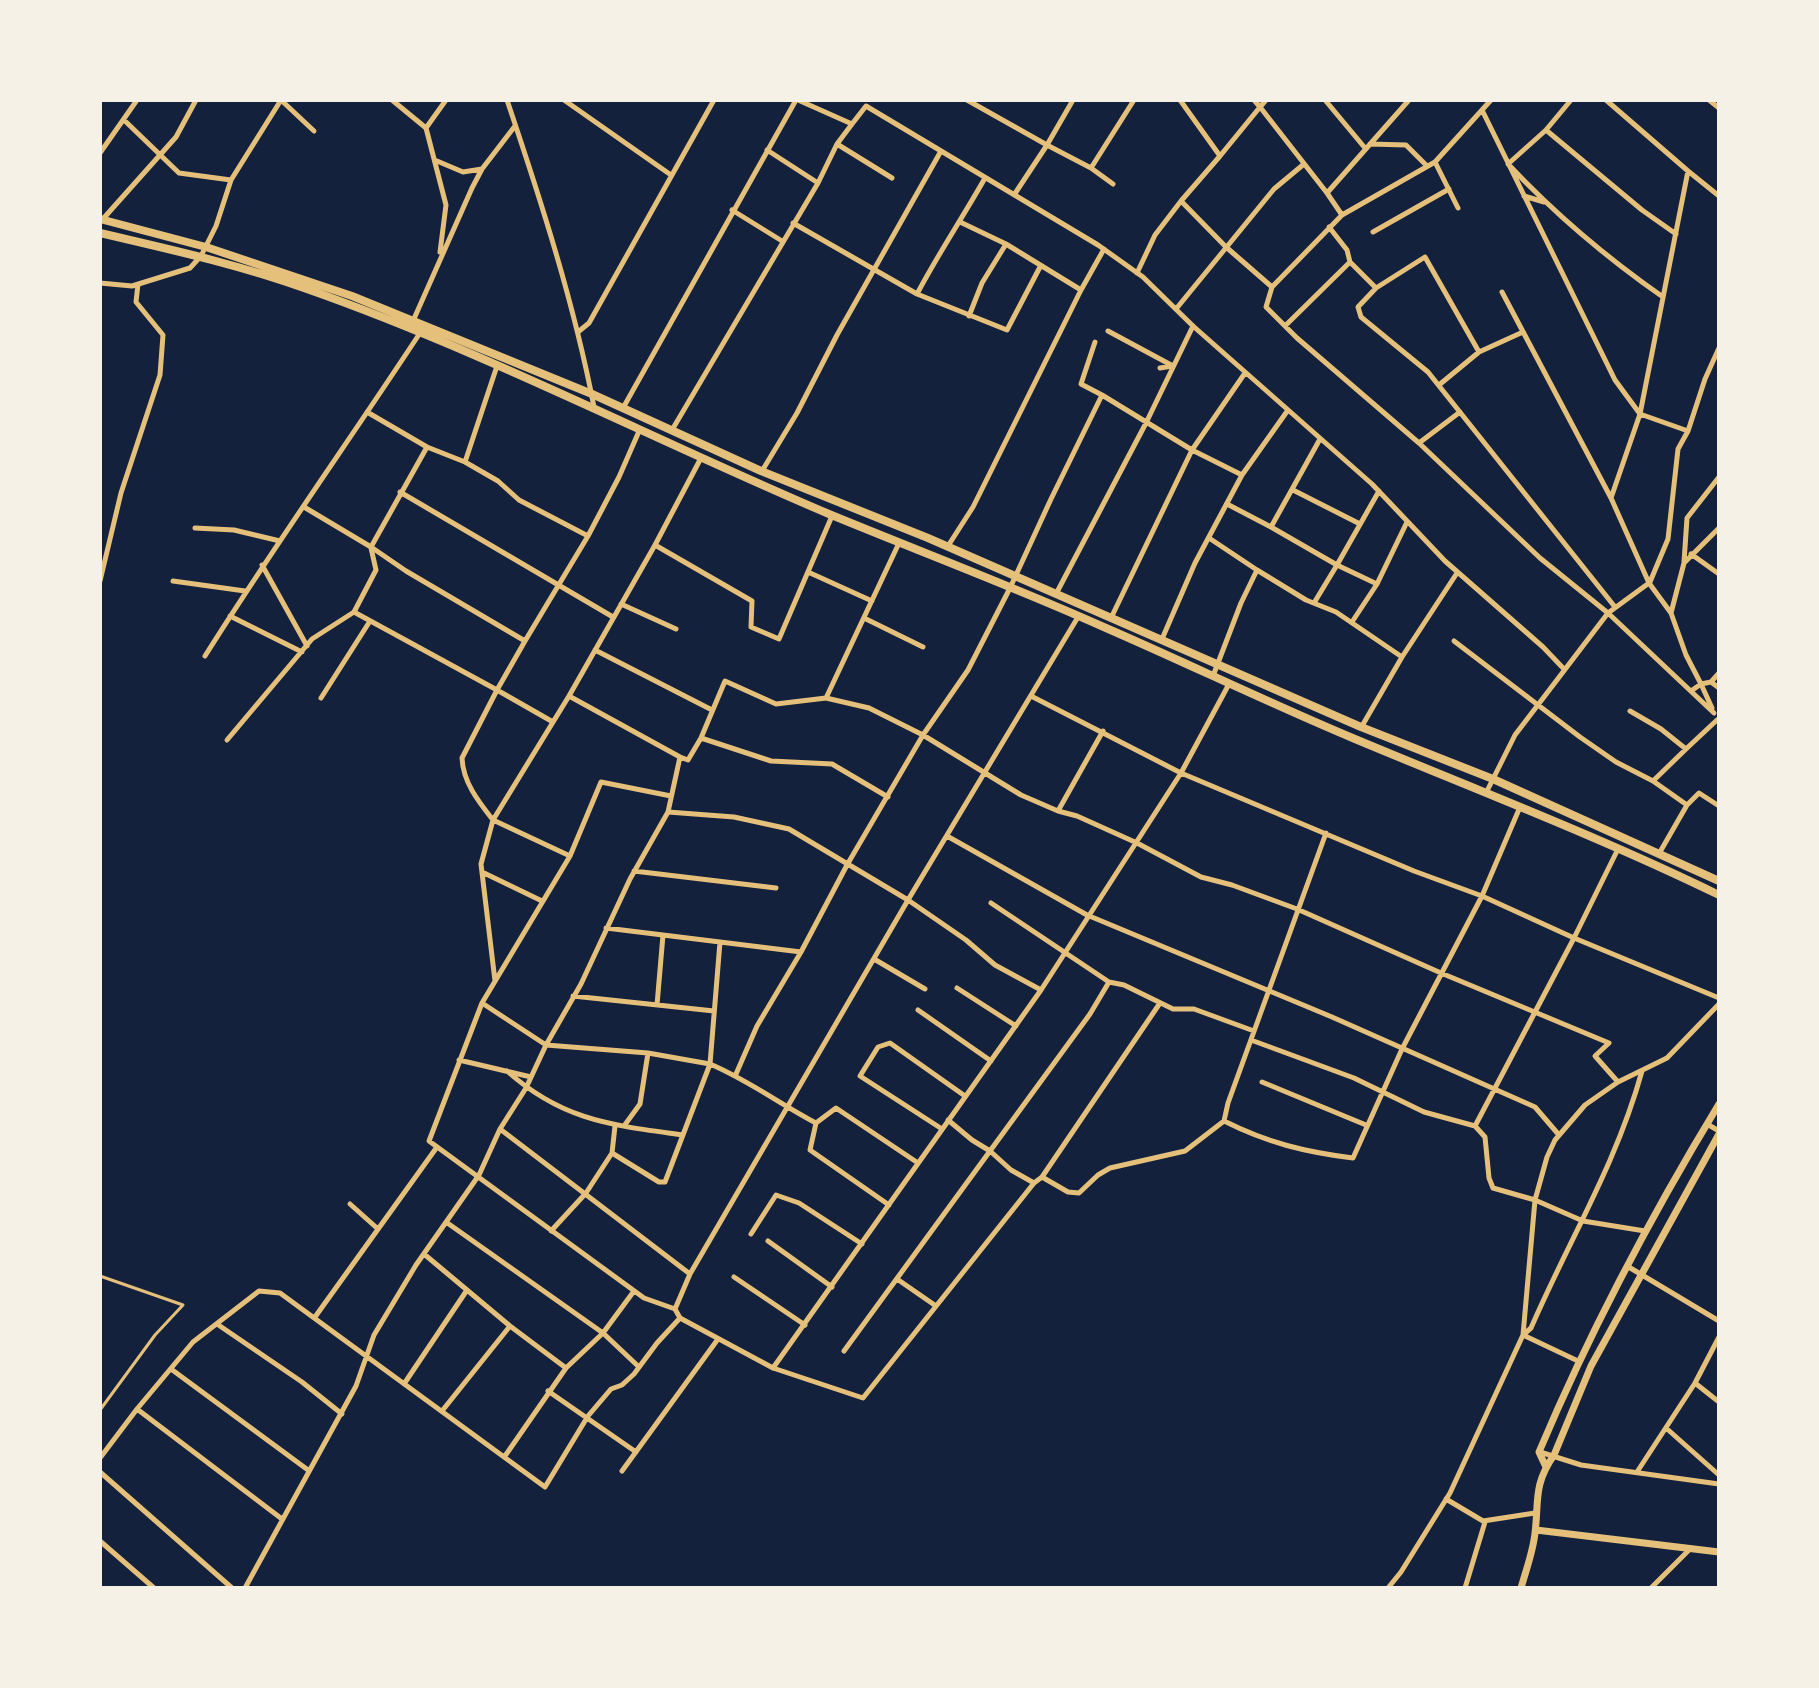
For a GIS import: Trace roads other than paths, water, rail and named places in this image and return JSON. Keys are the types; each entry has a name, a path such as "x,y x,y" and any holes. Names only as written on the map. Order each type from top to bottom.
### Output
{"main road":[{"path":"101,219 206,247 352,296 592,394 761,471 1016,576 1361,727 1493,779 1719,881"},
{"path":"100,235 201,256 303,287 420,333 594,407 701,458 833,515 1078,616 1355,739 1619,848 1719,895"}],"street":[{"path":"100,153 137,100"},
{"path":"101,219 176,137 196,100"},
{"path":"100,283 125,287 190,268 201,256 216,226 231,180 281,100 314,131"},
{"path":"392,100 426,128 446,205 440,258"},
{"path":"426,128 446,100"},
{"path":"507,100 578,332 594,407"},
{"path":"564,100 671,175"},
{"path":"578,332 589,323 714,100"},
{"path":"623,408 732,210 797,100 852,124"},
{"path":"967,100 1091,168 1113,184"},
{"path":"1014,195 1073,100"},
{"path":"1091,168 1134,100"},
{"path":"1180,100 1220,156"},
{"path":"1254,100 1342,215"},
{"path":"1137,273 1155,235 1266,100"},
{"path":"1325,100 1367,146 1406,145 1427,166"},
{"path":"1327,193 1409,100"},
{"path":"1491,100 1435,162 1342,215 1272,287 1266,307 1419,443 1540,558 1608,613 1717,719"},
{"path":"1508,164 1546,130 1571,100"},
{"path":"1606,100 1719,196"},
{"path":"1709,100 1719,108"},
{"path":"672,430 818,183 837,144 868,103 941,151 1104,249 1137,273 1379,491 1457,573 1564,669"},
{"path":"1482,110 1615,380 1640,414 1688,431"},
{"path":"124,120 179,173 231,180"},
{"path":"413,321 482,169 516,125"},
{"path":"1546,130 1642,210 1676,234"},
{"path":"837,144 892,178"},
{"path":"767,150 818,183"},
{"path":"761,471 797,413 941,151"},
{"path":"436,161 463,172 482,169"},
{"path":"1435,162 1458,208"},
{"path":"1176,309 1274,189 1304,164"},
{"path":"1508,164 1545,202 1625,270 1663,297"},
{"path":"1611,498 1640,414 1688,171"},
{"path":"917,294 941,247 960,222 985,178"},
{"path":"1373,232 1449,189"},
{"path":"1524,196 1545,202"},
{"path":"1181,201 1226,247 1272,287"},
{"path":"732,210 782,241"},
{"path":"960,222 1006,244 1081,290"},
{"path":"793,223 917,294 1007,330 1040,267"},
{"path":"1329,227 1347,250 1350,262 1376,288"},
{"path":"969,316 982,283 1006,244"},
{"path":"948,547 973,507 1104,249"},
{"path":"1479,352 1425,257 1376,288 1358,307 1361,317 1428,372 1615,607"},
{"path":"1285,326 1350,262"},
{"path":"100,581 121,493 160,375 163,335 136,302 138,284"},
{"path":"1502,292 1611,498 1649,583 1671,613 1686,655 1717,719"},
{"path":"1056,594 1193,326"},
{"path":"1108,331 1173,366"},
{"path":"1439,385 1479,352 1523,332"},
{"path":"205,656 262,565 420,333"},
{"path":"1095,342 1081,384 1192,450 1242,475"},
{"path":"1487,791 1515,735 1564,669 1608,613 1649,583 1668,539 1678,449 1688,431 1719,348"},
{"path":"465,462 497,366"},
{"path":"1160,368 1173,366"},
{"path":"1111,618 1192,450 1245,373"},
{"path":"736,1074 757,1026 847,865 923,735 968,670 1102,395"},
{"path":"1162,639 1242,475 1288,410"},
{"path":"367,412 427,447 465,462 498,481 519,500 588,536"},
{"path":"1419,443 1460,412"},
{"path":"570,856 532,841 493,820 471,790 462,758 497,690 588,536 640,429"},
{"path":"1271,527 1320,439"},
{"path":"227,740 312,639 354,612 376,570 371,547 427,447"},
{"path":"495,981 481,857 493,820 569,696 701,458"},
{"path":"1671,613 1684,563 1687,518 1719,477"},
{"path":"1293,490 1360,524"},
{"path":"1314,603 1379,491"},
{"path":"400,492 557,587 613,617"},
{"path":"1227,504 1377,584"},
{"path":"304,507 525,641"},
{"path":"655,545 752,601 751,627 779,639 833,515"},
{"path":"1352,622 1377,584 1407,522"},
{"path":"195,528 234,530 280,541"},
{"path":"1684,563 1719,528"},
{"path":"1209,538 1257,570 1336,612 1402,657"},
{"path":"826,698 899,542"},
{"path":"1686,545 1692,555 1719,574"},
{"path":"262,565 307,646"},
{"path":"1213,677 1257,570"},
{"path":"808,572 872,601"},
{"path":"1361,727 1457,573"},
{"path":"1590,577 1590,598"},
{"path":"173,581 245,591"},
{"path":"621,604 676,629"},
{"path":"354,612 553,722"},
{"path":"230,616 302,652"},
{"path":"675,1309 690,1274 1078,616"},
{"path":"864,618 923,647"},
{"path":"321,698 370,621"},
{"path":"1454,641 1537,706 1616,762 1653,781 1687,805"},
{"path":"595,650 712,710"},
{"path":"1691,691 1711,682 1719,673"},
{"path":"569,696 688,760 701,738 725,681 776,704 826,698 869,708 923,735 1021,795 1137,843 1201,877 1297,909 1609,1043 1595,1056 1618,1082"},
{"path":"1711,682 1719,688"},
{"path":"773,1368 1041,990 1181,773 1230,683"},
{"path":"1031,696 1181,773 1414,871 1482,896 1719,1001 1667,1058 1618,1082 1585,1105 1559,1135 1547,1157 1535,1200 1523,1335 1446,1499 1388,1588"},
{"path":"1630,711 1661,729 1686,749"},
{"path":"1653,781 1717,719"},
{"path":"1058,811 1103,731"},
{"path":"701,738 771,761 832,764 888,797"},
{"path":"245,1588 308,1470 342,1414 356,1386 374,1335 424,1254 479,1175 500,1129 526,1088 634,871 668,812 680,757"},
{"path":"671,796 601,782 570,856 482,1003 429,1138 437,1147 644,1298 675,1309 680,1318 773,1368 863,1398 1034,1183 1042,1177 1160,1003"},
{"path":"1660,852 1687,805 1699,793 1719,806"},
{"path":"1224,1121 1257,1138 1296,1149 1353,1158 1381,1091 1482,896 1521,806"},
{"path":"668,812 734,817 789,829 908,900 966,940 995,965 1041,990"},
{"path":"1042,1177 1068,1192 1079,1193 1110,1168 1185,1151 1224,1121 1326,833"},
{"path":"947,836 1087,915 1535,1107 1559,1135"},
{"path":"1475,1126 1619,848"},
{"path":"634,871 776,888"},
{"path":"482,872 542,901"},
{"path":"991,903 1109,982 1124,985 1173,1009 1194,1009 1254,1031"},
{"path":"606,928 801,952"},
{"path":"657,1005 663,935"},
{"path":"612,1153 663,1183 666,1181 710,1064 720,942"},
{"path":"874,959 925,989"},
{"path":"844,1351 1090,1014 1109,982"},
{"path":"957,988 1016,1026"},
{"path":"573,996 714,1011"},
{"path":"482,1003 546,1045 648,1053 710,1064 736,1074 816,1123"},
{"path":"918,1010 991,1061"},
{"path":"1251,1040 1354,1078 1424,1112 1475,1126 1485,1137 1489,1178 1493,1188 1535,1200 1583,1221 1646,1232"},
{"path":"942,1129 860,1076 878,1047 890,1043 965,1096"},
{"path":"623,1127 640,1104 648,1053"},
{"path":"459,1060 531,1077"},
{"path":"1523,1335 1531,1328 1609,1168 1632,1108 1642,1070"},
{"path":"507,1071 526,1088 573,1115 615,1126 683,1135"},
{"path":"1262,1082 1366,1125"},
{"path":"1546,1467 1539,1452 1578,1361 1627,1266 1719,1104"},
{"path":"889,1205 810,1150 816,1123 836,1108 918,1163"},
{"path":"948,1120 1011,1170 1034,1183"},
{"path":"1521,1588 1536,1530 1537,1495 1546,1467 1554,1455 1591,1366 1719,1133 1707,1124"},
{"path":"551,1231 586,1193 612,1153 615,1126"},
{"path":"500,1129 690,1274"},
{"path":"315,1317 437,1147"},
{"path":"751,1234 776,1195 799,1203 862,1244"},
{"path":"350,1204 378,1229"},
{"path":"446,1222 603,1333 639,1367"},
{"path":"768,1241 832,1287"},
{"path":"424,1254 566,1368"},
{"path":"1627,1266 1719,1321"},
{"path":"734,1277 805,1325"},
{"path":"897,1279 936,1306"},
{"path":"404,1384 467,1290"},
{"path":"100,1458 193,1342 259,1291 280,1293 545,1487 588,1416 611,1389 622,1385 639,1367 680,1318"},
{"path":"505,1456 548,1391 566,1368 603,1333 634,1291"},
{"path":"217,1324 302,1382 342,1414"},
{"path":"442,1411 510,1326"},
{"path":"1523,1335 1578,1361"},
{"path":"1637,1472 1695,1383 1719,1337"},
{"path":"622,1471 718,1339"},
{"path":"171,1369 308,1470"},
{"path":"1695,1383 1719,1402"},
{"path":"548,1391 636,1452"},
{"path":"137,1409 282,1519"},
{"path":"1666,1428 1719,1475"},
{"path":"1539,1452 1581,1465 1719,1484"},
{"path":"100,1472 232,1588"},
{"path":"1446,1499 1485,1522 1535,1513"},
{"path":"1465,1588 1485,1522"},
{"path":"1536,1530 1719,1552"},
{"path":"100,1541 154,1588"},
{"path":"1651,1588 1692,1547"}],"lane":[{"path":"100,1276 183,1305 155,1335 100,1410"}]}
